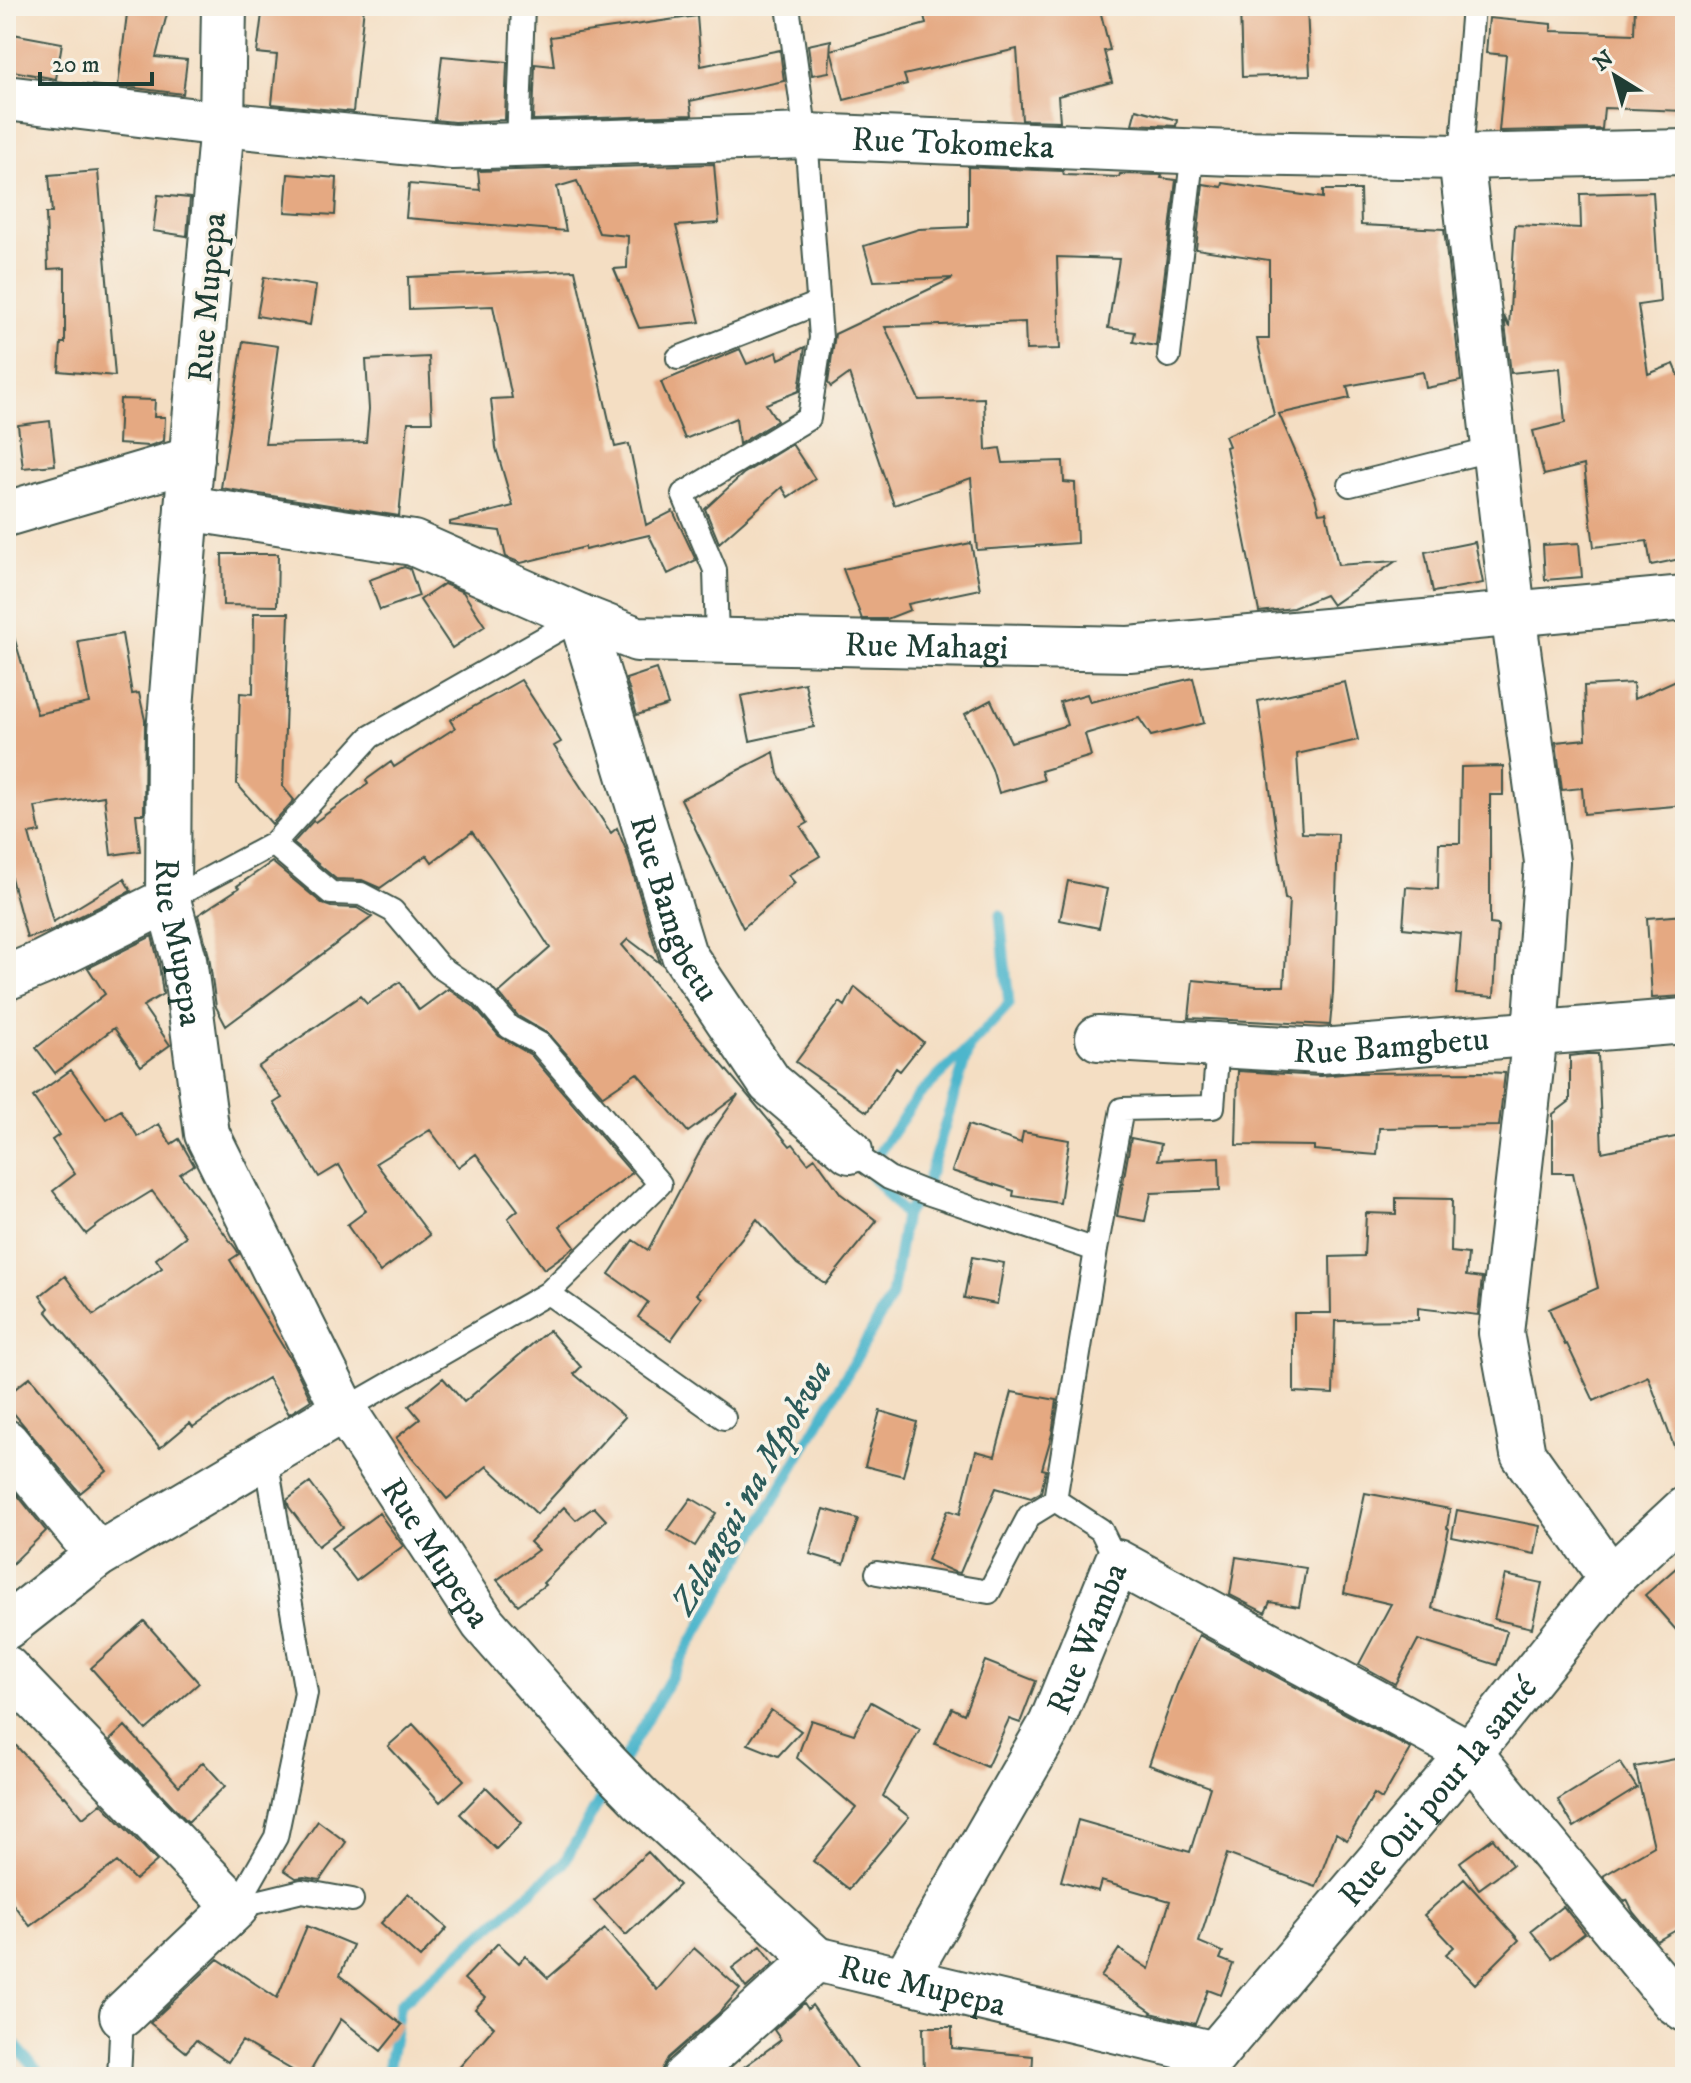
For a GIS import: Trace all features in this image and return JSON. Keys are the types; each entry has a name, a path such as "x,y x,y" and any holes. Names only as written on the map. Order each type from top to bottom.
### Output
{"street":[{"name":"Rue Mupepa","path":"224,6 222,124 169,733 168,900 184,959 207,1134 344,1410 483,1623 641,1799 816,1959 904,1980 1205,2066"},
{"name":"Rue Tokomeka","path":"6,98 453,147 806,136 1193,151 1461,157 1685,152"},
{"path":"1461,157 1513,613 1547,862 1535,1033 1501,1333 1523,1454 1611,1578"},
{"path":"6,514 192,459"},
{"name":"Rue Mahagi","path":"187,508 413,543 637,639 1129,649 1685,598"},
{"name":"Rue Bamgbetu","path":"581,617 684,955 770,1083 850,1151"},
{"path":"6,978 168,900"},
{"name":"Rue Bamgbetu","path":"1098,1038 1321,1051 1685,1021"},
{"path":"6,1627 98,1555 344,1410"},
{"path":"6,1442 98,1555"},
{"name":"Rue Oui pour la santé","path":"1205,2066 1470,1753 1611,1578 1685,1509"},
{"name":"Rue Wamba","path":"904,1980 1051,1724 1117,1562 1470,1753"},
{"path":"6,1668 236,1907 122,2015"},
{"path":"1470,1753 1674,2001 1685,2009"},
{"path":"685,2077 816,1959"}],"lane":[{"path":"518,145 523,6"},
{"path":"717,640 715,570 683,494 809,418 821,338 806,136 788,6"},
{"path":"1461,157 1473,6"},
{"path":"1169,356 1193,151"},
{"path":"678,358 819,303"},
{"path":"1350,485 1494,449"},
{"path":"168,900 273,844 370,737 581,617"},
{"path":"273,844 331,893 361,894 393,911 440,967 482,995 509,1027 540,1044 660,1184 548,1293 344,1410"},
{"path":"877,1573 989,1592 1029,1516 1055,1500 1122,1109 1213,1107 1218,1045"},
{"path":"850,1151 889,1178 1096,1250"},
{"path":"548,1293 724,1418"},
{"path":"236,1907 276,1837 306,1693 266,1457"},
{"path":"1055,1500 1101,1530 1117,1562"},
{"path":"236,1907 302,1891 352,1900"},
{"path":"119,2077 122,2015"}],"building":[{"path":"128,6 169,6 156,57 187,60 183,94 118,86"},
{"path":"263,6 364,6 353,112 272,104 277,55 257,53"},
{"path":"945,6 1099,6 1110,50 1104,51 1112,82 1058,96 1060,121 1022,120 1017,49 904,75 907,84 844,100 831,50 926,24 923,11"},
{"path":"1240,6 1307,6 1310,75 1242,77"},
{"path":"1635,6 1685,6 1685,111 1604,108 1602,129 1499,131 1506,55 1486,53 1489,18 1551,24 1551,31 1634,34"},
{"path":"697,16 701,66 780,50 784,81 690,101 692,115 533,120 535,64 554,66 550,37"},
{"path":"13,34 62,43 56,79 7,70"},
{"path":"831,40 829,72 812,75 808,45"},
{"path":"442,56 507,62 505,120 435,120"},
{"path":"1136,109 1177,120 1176,126 1132,124"},
{"path":"714,164 719,223 676,226 700,322 639,328 614,269 627,268 628,236 599,233 577,181 557,187 566,231 406,218 409,184 480,190 478,171"},
{"path":"968,167 1063,171 1064,175 1162,175 1161,178 1176,180 1156,346 1133,342 1135,332 1108,328 1119,259 1057,257 1060,349 1026,350 1025,322 885,327 919,400 984,398 986,450 1000,448 1003,463 1063,461 1064,482 1075,483 1077,543 977,550 971,478 894,505 849,374 831,387 828,383 835,334 953,278 874,281 864,246 919,229 968,227"},
{"path":"98,171 115,376 59,371 61,343 65,343 65,268 48,269 46,213 52,213 49,175"},
{"path":"288,174 337,178 335,215 285,212"},
{"path":"1223,183 1323,198 1323,190 1360,190 1361,225 1444,229 1461,381 1426,388 1423,372 1347,386 1350,398 1279,414 1319,513 1326,512 1338,565 1396,561 1332,605 1325,595 1293,608 1259,612 1225,436 1274,415 1257,339 1269,339 1269,260 1196,249 1203,184 1222,187"},
{"path":"1653,192 1660,302 1638,305 1648,374 1674,364 1685,390 1685,558 1651,565 1647,541 1594,547 1584,465 1544,475 1533,431 1565,423 1560,368 1511,373 1504,316 1509,327 1515,225 1581,228 1580,194"},
{"path":"158,195 190,198 187,236 153,231"},
{"path":"575,270 615,447 629,444 646,525 673,511 696,560 668,574 649,535 521,563 506,557 500,531 450,525 450,522 513,506 496,448 491,399 512,398 493,306 409,309 408,277"},
{"path":"264,277 316,286 310,325 257,316"},
{"path":"243,341 278,346 265,444 366,442 369,409 366,360 429,357 432,422 408,422 399,516 221,488"},
{"path":"805,347 799,391 766,404 777,421 739,444 736,418 685,439 661,382 740,349 747,364 777,352 779,359"},
{"path":"120,399 155,400 154,417 165,417 164,441 149,446 118,444"},
{"path":"50,421 55,465 23,468 18,425"},
{"path":"792,444 815,479 788,497 782,487 719,543 705,509 743,474"},
{"path":"1475,542 1483,583 1433,592 1425,552"},
{"path":"971,543 980,589 908,604 910,610 887,619 862,619 843,569"},
{"path":"1579,543 1582,577 1545,580 1543,545"},
{"path":"222,554 278,554 277,606 223,605"},
{"path":"404,567 410,569 419,596 380,610 369,580"},
{"path":"444,584 463,592 485,626 452,648 420,600"},
{"path":"254,613 289,613 283,787 294,800 272,824 237,784 240,693 253,694"},
{"path":"122,634 132,694 139,693 145,720 144,814 136,814 140,851 111,855 104,796 35,807 40,832 29,834 53,922 124,879 131,891 48,932 27,938 6,859 6,638 14,637 37,714 89,703 78,641"},
{"path":"656,669 668,705 637,715 626,679"},
{"path":"1685,676 1685,805 1584,814 1582,788 1562,790 1556,742 1586,739 1584,686 1633,683 1634,699"},
{"path":"1193,678 1204,723 1151,736 1139,718 1085,734 1091,756 1041,771 1044,780 999,793 992,769 965,714 991,700 1011,742 1067,725 1060,702 1087,694 1090,702"},
{"path":"521,680 561,742 554,746 611,833 617,828 660,963 628,939 622,945 790,1146 793,1144 808,1163 815,1158 841,1194 877,1221 826,1284 797,1264 757,1219 696,1294 701,1298 671,1340 638,1317 648,1302 609,1274 633,1240 648,1250 706,1140 738,1095 688,1132 637,1073 603,1096 550,1035 518,1016 499,993 550,948 472,832 432,862 427,855 380,888 362,880 336,879 293,843 313,821 368,784 366,780 391,762 394,767 455,728 450,720"},
{"path":"1345,682 1358,740 1297,754 1302,833 1338,834 1330,1025 1189,1018 1193,980 1284,986 1289,900 1285,899 1258,701"},
{"path":"805,683 814,727 750,741 741,696"},
{"path":"774,752 778,774 808,823 801,827 820,856 788,875 795,883 743,928 681,799"},
{"path":"1503,766 1503,795 1490,795 1490,924 1498,925 1494,997 1456,994 1461,934 1403,928 1406,887 1438,889 1439,843 1460,843 1461,767"},
{"path":"272,862 323,904 357,908 372,917 226,1026 216,1007 209,956 198,915"},
{"path":"1068,881 1107,889 1099,928 1060,920"},
{"path":"1685,915 1685,996 1652,998 1647,918"},
{"path":"152,936 163,994 143,1006 170,1045 141,1066 114,1028 55,1073 36,1048 105,994 88,968"},
{"path":"400,982 419,1010 448,989 473,1006 499,1036 531,1055 632,1173 560,1226 575,1247 544,1269 508,1218 518,1210 476,1154 458,1167 430,1130 376,1163 430,1235 380,1272 347,1225 366,1211 339,1165 319,1177 274,1103 282,1098 258,1067 360,996 367,1004"},
{"path":"855,987 923,1042 900,1071 896,1068 867,1112 796,1062 840,1002 845,1006"},
{"path":"1598,1054 1602,1152 1685,1135 1685,1467 1682,1468 1648,1376 1594,1401 1549,1309 1598,1288 1573,1173 1553,1173 1553,1114 1570,1101 1570,1056"},
{"path":"71,1070 106,1119 121,1110 138,1137 159,1124 171,1144 179,1139 194,1165 180,1174 239,1254 230,1260 293,1363 311,1400 289,1414 268,1378 193,1427 190,1423 160,1448 46,1311 49,1308 40,1296 65,1276 94,1315 162,1268 156,1259 186,1236 152,1191 86,1234 53,1191 75,1174 52,1140 59,1135 33,1097"},
{"path":"1238,1071 1320,1076 1353,1073 1505,1073 1499,1126 1379,1128 1377,1155 1314,1150 1314,1146 1236,1145"},
{"path":"968,1125 1021,1143 1023,1132 1069,1140 1060,1203 1013,1196 1014,1191 952,1171"},
{"path":"1131,1138 1161,1144 1158,1160 1219,1157 1220,1190 1151,1193 1145,1221 1117,1216"},
{"path":"1396,1198 1452,1199 1451,1252 1468,1254 1466,1276 1482,1278 1478,1315 1418,1308 1418,1320 1335,1321 1333,1394 1294,1392 1294,1313 1331,1313 1330,1257 1364,1256 1366,1213 1396,1214"},
{"path":"972,1257 1004,1263 997,1304 964,1298"},
{"path":"549,1330 581,1367 574,1374 625,1417 537,1514 487,1466 447,1499 396,1438 420,1419 409,1406 443,1378 464,1402"},
{"path":"30,1377 107,1471 80,1493 6,1404 6,1396"},
{"path":"1012,1392 1057,1400 1042,1469 1046,1470 1041,1492 1031,1498 996,1488 960,1573 954,1572 927,1560 948,1510 960,1514 976,1451 995,1456"},
{"path":"880,1411 917,1422 903,1476 865,1466"},
{"path":"310,1483 343,1527 318,1546 287,1500"},
{"path":"11,1487 46,1531 6,1570 6,1492"},
{"path":"1365,1493 1450,1509 1449,1529 1432,1608 1507,1631 1497,1665 1418,1640 1395,1684 1359,1664 1391,1604 1344,1593"},
{"path":"691,1498 716,1513 695,1546 668,1530"},
{"path":"564,1507 576,1520 594,1507 606,1520 543,1583 545,1585 518,1605 497,1580 538,1550 530,1542"},
{"path":"824,1509 858,1519 844,1564 810,1554"},
{"path":"1457,1510 1540,1526 1535,1554 1452,1537"},
{"path":"379,1513 403,1546 356,1581 331,1548"},
{"path":"1236,1557 1306,1568 1299,1607 1270,1602 1265,1613 1230,1595"},
{"path":"1685,1560 1685,1640 1645,1595"},
{"path":"1505,1575 1542,1583 1532,1628 1494,1619"},
{"path":"144,1621 199,1683 146,1730 91,1668"},
{"path":"1199,1635 1411,1749 1382,1799 1374,1794 1347,1840 1336,1833 1316,1887 1227,1854 1199,1942 1223,1952 1220,1959 1233,1964 1221,1995 1208,1990 1195,2024 1151,2013 1101,1977 1119,1949 1149,1969 1170,1901 1101,1881 1098,1891 1061,1881 1078,1820 1190,1852 1210,1787 1149,1765 1177,1685"},
{"path":"985,1661 1036,1681 1020,1723 1009,1719 987,1767 935,1744 952,1708 964,1714"},
{"path":"871,1702 920,1729 883,1796 909,1817 849,1889 813,1861 856,1808 797,1758 811,1720 854,1734"},
{"path":"771,1710 801,1731 778,1756 748,1744"},
{"path":"413,1724 464,1780 440,1802 388,1746"},
{"path":"125,1726 179,1786 203,1762 225,1786 188,1822 110,1740"},
{"path":"6,1735 83,1818 101,1803 157,1861 135,1880 117,1862 30,1926 6,1895"},
{"path":"1685,1757 1685,1925 1657,1941 1627,1900 1625,1902 1603,1876 1654,1846 1635,1767"},
{"path":"1620,1762 1637,1788 1574,1827 1558,1800"},
{"path":"486,1787 522,1823 496,1849 460,1814"},
{"path":"318,1821 346,1842 320,1880 296,1878 284,1870"},
{"path":"1493,1838 1512,1865 1479,1889 1460,1862"},
{"path":"648,1852 679,1885 626,1935 594,1901"},
{"path":"1464,1879 1519,1940 1475,1984 1446,1954 1454,1947 1424,1915"},
{"path":"408,1893 447,1928 420,1958 381,1923"},
{"path":"1563,1906 1585,1933 1552,1958 1531,1931"},
{"path":"307,1926 353,1945 340,1975 402,2025 381,2051 341,2019 307,2077 304,2077 242,2041 228,2062 196,2040 186,2052 150,2023 218,1959 277,1998"},
{"path":"605,1929 657,1990 694,1948 740,1989 719,2013 668,2058 661,2077 451,2077 494,2027 475,2009 485,1998 464,1979 498,1943 519,1963 525,1956 548,1978"},
{"path":"761,1946 774,1963 746,1988 732,1968"},
{"path":"804,2003 808,2009 812,2005 863,2077 730,2077 781,2040 774,2030"},
{"path":"923,2027 952,2027 952,2048 1033,2056 1032,2077 924,2077"}],"waterway":[{"name":"Zelangai na Mpokwa","path":"621,1764 892,1296 905,1215 867,1170 918,1096 1009,1004 1000,915"},
{"name":"Zelangai na Mpokwa","path":"905,1215 924,1192 968,1051"},
{"path":"383,2077 388,2070 400,2004 563,1864 610,1783"},
{"path":"6,2035 43,2077"}]}
